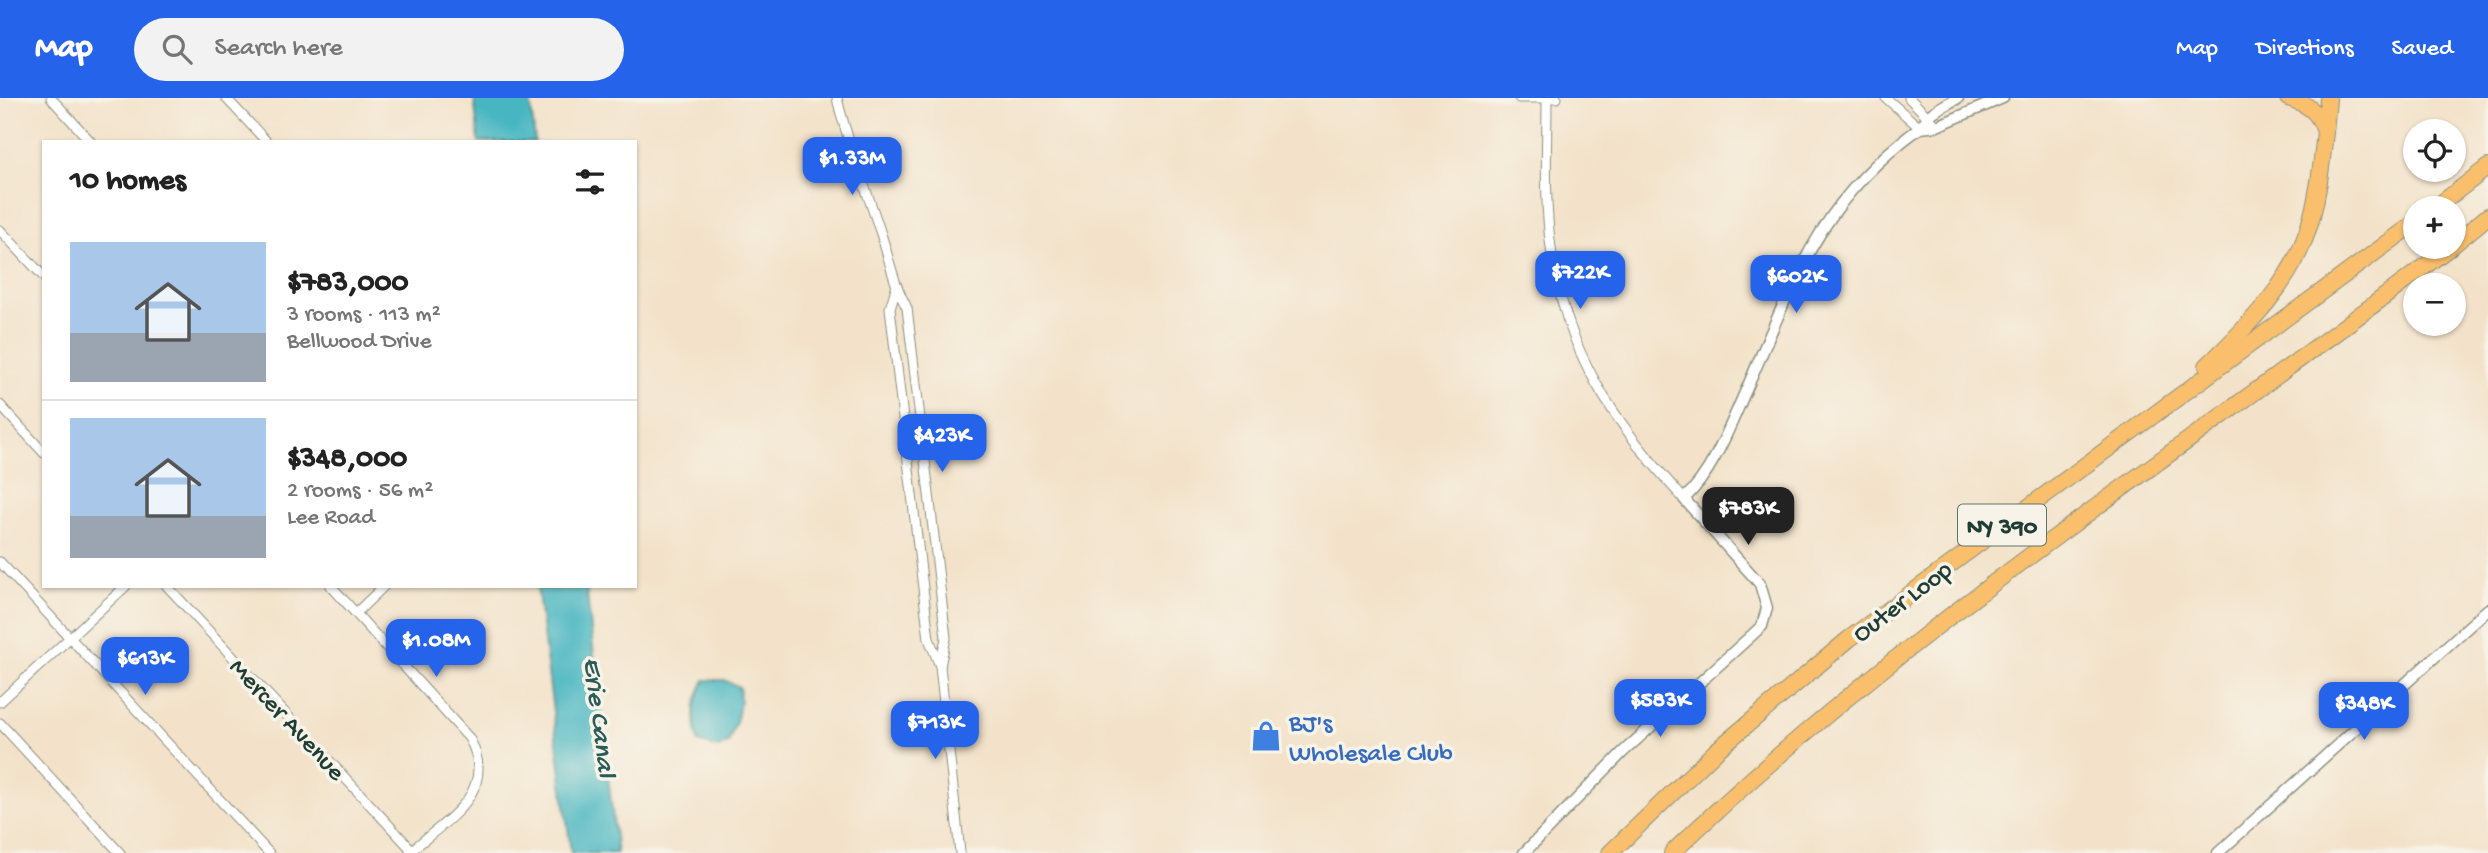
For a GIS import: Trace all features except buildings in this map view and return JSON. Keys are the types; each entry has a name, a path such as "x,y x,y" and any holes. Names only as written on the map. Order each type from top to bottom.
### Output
{"highway":[{"path":"2288,98 2314,111 2325,131"},
{"path":"2149,418 2250,324 2287,278 2308,236 2315,213 2328,98"},
{"path":"2451,196 2488,167"},
{"name":"Outer Loop","path":"2466,234 2488,216"},
{"path":"2466,238 2488,224"},
{"name":"Outer Loop","path":"1610,853 1692,773 1813,667 2403,232"},
{"name":"Outer Loop","path":"1672,853 1761,770 1876,674 2435,259"}],"street":[{"path":"51,98 89,140"},
{"path":"226,98 265,140"},
{"path":"837,98 849,145 882,237 896,288 907,308 946,638 940,666"},
{"path":"1519,98 1557,98"},
{"path":"1524,853 1623,752 1753,637 1764,623 1767,601 1760,584 1639,450 1612,413 1588,372 1569,324 1550,238 1547,98"},
{"path":"1886,98 1920,128 1937,126 2003,98"},
{"path":"1909,98 1937,126"},
{"path":"1684,499 1702,477 1726,434 1800,268 1824,224 1868,171 1920,128 1929,116 1958,98"},
{"path":"2321,98 2328,98"},
{"path":"0,230 42,275"},
{"path":"896,288 890,308 929,639 940,666 960,853"},
{"path":"0,405 42,451"},
{"path":"0,562 269,853"},
{"path":"0,702 124,588"},
{"name":"Mercer Avenue","path":"169,588 410,852"},
{"path":"333,588 469,738 479,764 474,795 410,852"},
{"path":"356,613 382,588"},
{"path":"2218,853 2488,609"},
{"path":"0,723 120,853"}],"water":[{"path":"474,98 530,98 535,140 479,140"},
{"path":"537,588 586,588 617,853 571,853"},
{"path":"705,680 724,680 739,687 739,709 734,729 728,743 718,748 698,742 695,710"}],"place":[{"name":"BJ's Wholesale Club","path":"1266,736"}],"water label":[{"name":"Erie Canal","path":"602,717"}]}
